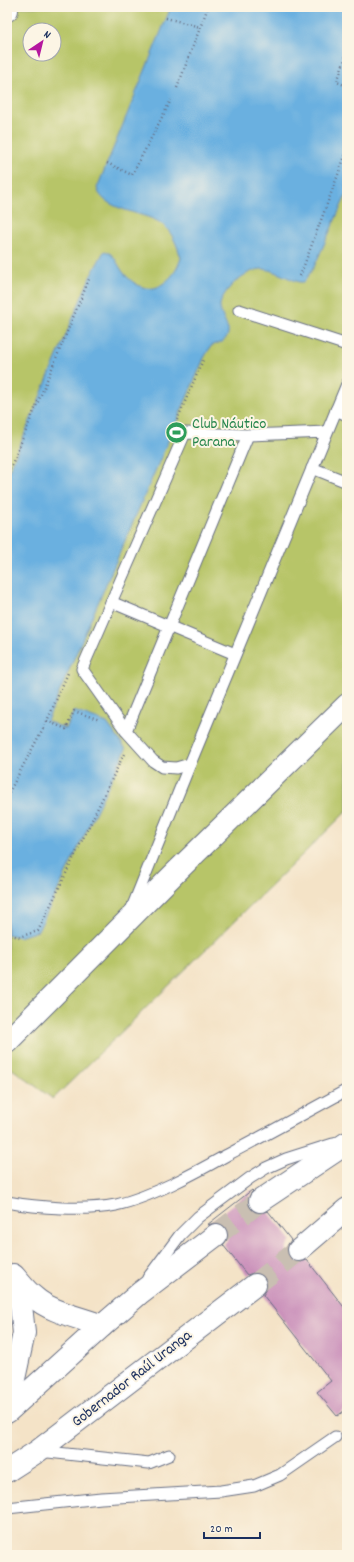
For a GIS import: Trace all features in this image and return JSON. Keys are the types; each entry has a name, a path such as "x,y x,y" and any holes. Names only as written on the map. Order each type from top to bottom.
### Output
{"main road":[{"path":"7,1042 126,922 347,706"},
{"path":"260,1201 347,1143"},
{"path":"299,1250 347,1209"},
{"path":"10,1409 102,1326 216,1235"},
{"path":"10,1270 34,1298 64,1314 102,1326"},
{"path":"10,1270 20,1296 24,1333 14,1379 10,1409"},
{"name":"Gobernador Raúl Uranga","path":"7,1471 38,1451 255,1285"}],"lane":[{"path":"7,10 17,7"},
{"path":"239,310 347,345"},
{"path":"126,922 347,384"},
{"path":"336,410 347,415"},
{"path":"190,764 176,768 162,767 153,761 126,732 82,669 185,433 248,435 327,432"},
{"path":"126,732 248,435"},
{"path":"312,468 347,482"},
{"path":"111,602 235,654"},
{"path":"7,1202 53,1207 87,1208 116,1204 146,1194 198,1171 347,1090"},
{"path":"131,1302 180,1235 210,1208 266,1168 286,1159 347,1140"},
{"path":"7,1508 109,1497 221,1491 254,1486 280,1475 335,1437"},
{"path":"38,1451 149,1463 169,1455"}],"path":[{"path":"177,88 208,7"},
{"path":"166,18 200,27"},
{"path":"347,53 337,82 347,86"},
{"path":"107,163 132,175 171,100"},
{"path":"300,276 347,151"},
{"path":"7,476 90,277"},
{"path":"47,721 66,729 74,711 107,723"},
{"path":"7,934 19,937 38,931 126,749"}],"green space":[{"name":"Club Náutico Parana","path":"7,7 347,7 347,811 53,1099 7,1066"}],"water":[{"path":"171,7 347,7 347,193 314,267 304,282 299,282 268,270 257,270 243,276 231,286 222,299 220,309 228,331 227,337 221,342 211,346 204,358 47,721 66,729 74,711 107,723 126,749 38,931 19,937 7,934 7,476 90,277 103,253 105,251 111,254 130,280 145,288 156,287 168,280 176,270 181,258 171,233 164,225 152,219 115,206 100,195 97,188"}],"building":[{"path":"252,1190 253,1191 249,1196 248,1201 250,1208 254,1212 260,1213 268,1211 291,1240 287,1246 289,1258 295,1262 307,1260 347,1311 347,1409 337,1416 317,1392 331,1381 263,1295 267,1289 265,1278 259,1273 247,1275 223,1245 227,1240 228,1234 226,1227 220,1223 207,1225"}],"tunnel":[{"path":"216,1235 260,1201"},
{"path":"255,1285 299,1250"}],"place":[{"name":"Club Náutico Parana","path":"177,433"}]}
